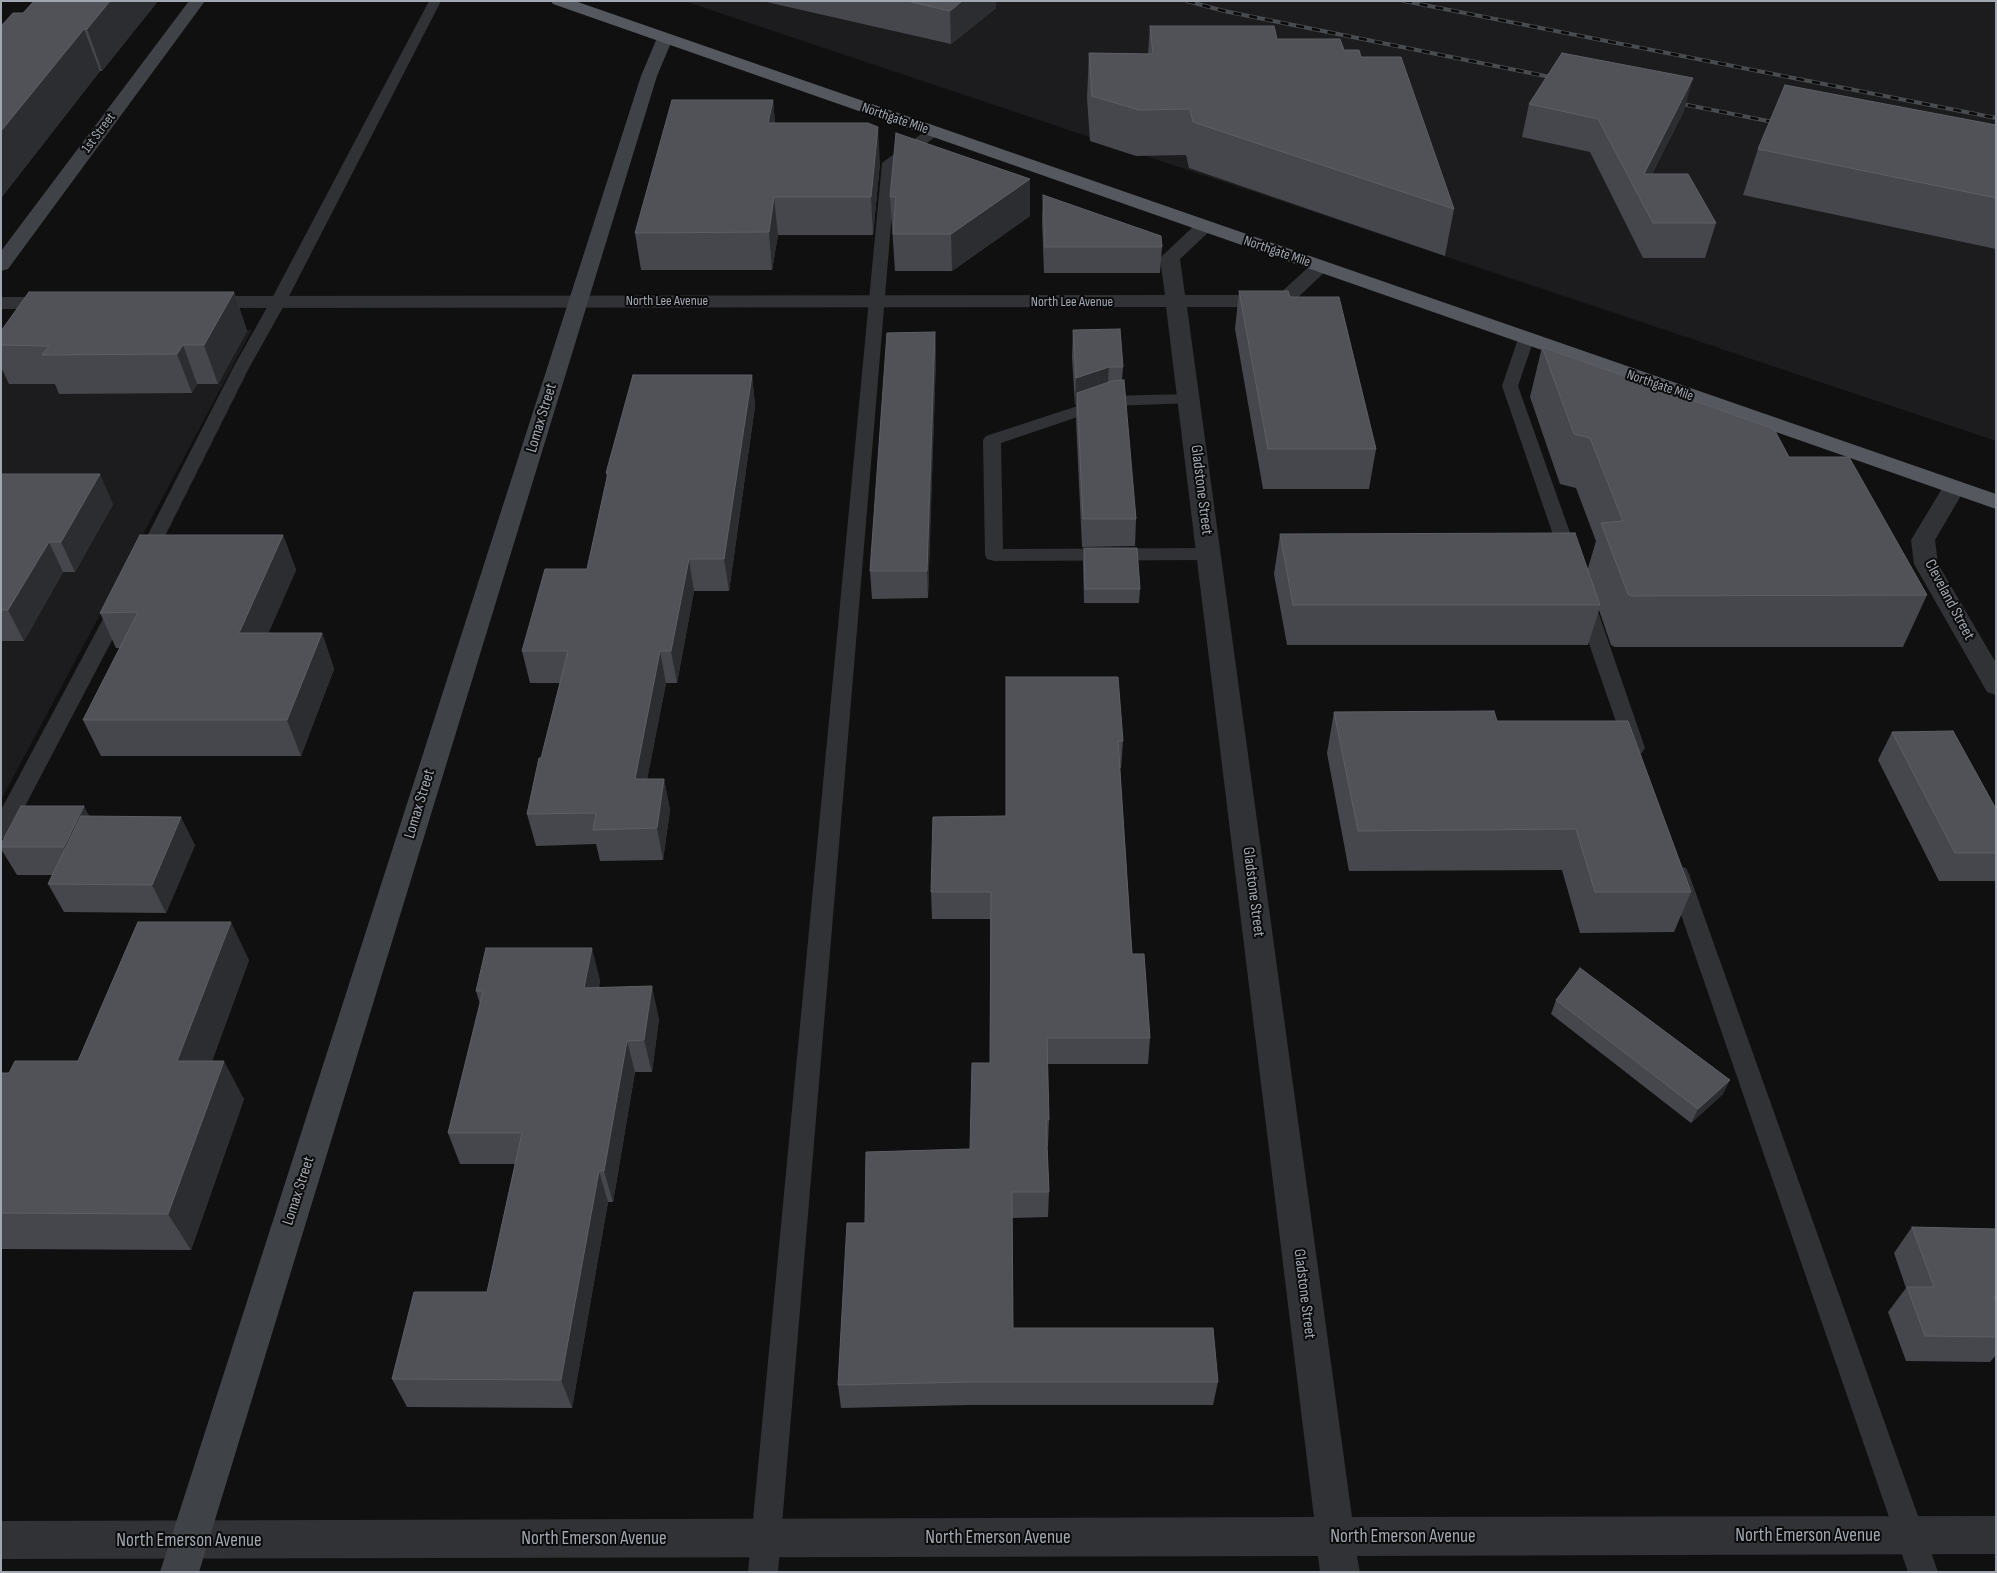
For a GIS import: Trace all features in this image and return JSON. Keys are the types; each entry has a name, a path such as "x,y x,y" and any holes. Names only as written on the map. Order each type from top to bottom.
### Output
{"highway":[{"name":"Northgate Mile","path":"560,1 1996,502"}],"main road":[{"name":"1st Street","path":"1,265 197,1"},
{"name":"Lomax Street","path":"184,1556 579,300 650,76 665,38"}],"street":[{"name":"Gladstone Street","path":"1204,227 1170,258 1190,400 1337,1554"},
{"name":"North Lee Avenue","path":"178,302 579,300 876,302 1283,301 1320,267"},
{"path":"1,303 73,303"},
{"name":"Cleveland Street","path":"1954,487 1924,540 1926,564 1996,686"},
{"name":"North Emerson Avenue","path":"1,1540 184,1556 1337,1554 1910,1535 1996,1535"}],"lane":[{"path":"1,831 132,583 241,368 278,302 435,1"},
{"path":"765,1555 889,163 934,132"},
{"path":"1526,339 1510,386 1643,772"},
{"path":"1190,400 1108,401 992,440 994,555 1209,554"},
{"path":"1672,856 1923,1572"}],"shaded area":[{"path":"684,1 1996,1 1996,441"},
{"path":"252,330 1,800 1,346 12,331"}],"building":[{"path":"34,1 110,1 87,29 84,29 1,131 1,26 13,13 23,13"},
{"path":"907,1 962,1 950,11"},
{"path":"1150,26 1274,26 1277,39 1340,39 1344,50 1359,50 1361,57 1401,57 1454,209 1193,122 1190,109 1139,110 1092,96 1089,53 1153,54"},
{"path":"1562,53 1693,78 1644,174 1688,174 1716,223 1653,223 1598,119 1529,104"},
{"path":"1785,85 1996,125 1996,198 1758,149"},
{"path":"672,100 773,100 768,123 868,123 878,127 871,197 774,197 769,232 635,233"},
{"path":"896,133 1030,179 951,234 893,234 896,197 890,197"},
{"path":"1043,195 1161,236 1162,247 1045,247"},
{"path":"1239,291 1288,291 1290,297 1339,297 1376,449 1268,449"},
{"path":"29,292 234,292 204,345 183,345 177,354 42,355 49,346 1,345 1,331"},
{"path":"1120,329 1123,367 1109,367 1076,378 1073,330"},
{"path":"935,332 927,571 870,571 887,333"},
{"path":"1542,347 1774,429 1789,457 1849,457 1927,595 1631,596 1628,594 1601,523 1623,521 1590,438 1574,434"},
{"path":"633,375 752,375 724,559 689,559 671,651 660,651 635,779 664,779 657,828 593,830 596,813 527,814 539,758 541,758 568,651 522,651 545,569 587,569 608,473 606,473"},
{"path":"1124,380 1136,519 1083,519 1077,393 1112,381"},
{"path":"1,474 100,474 61,542 49,542 8,610 1,610"},
{"path":"1575,533 1600,605 1293,605 1280,534"},
{"path":"140,535 283,535 239,633 322,633 287,720 83,720 138,612 100,613"},
{"path":"1084,548 1137,548 1140,589 1085,589"},
{"path":"1006,677 1118,677 1123,741 1118,741 1132,954 1144,954 1150,1038 1047,1038 1049,1120 1046,1120 1049,1192 1012,1192 1013,1328 1213,1328 1218,1382 969,1382 838,1385 847,1223 865,1223 866,1152 970,1149 972,1063 990,1063 991,892 931,892 933,817 1006,816"},
{"path":"1494,711 1497,721 1628,721 1691,892 1595,892 1576,829 1358,831 1334,712"},
{"path":"1953,731 1996,809 1996,853 1955,853 1892,732"},
{"path":"21,806 84,806 64,847 1,847"},
{"path":"81,816 181,817 152,885 48,884"},
{"path":"138,922 231,922 177,1061 224,1061 168,1214 1,1213 1,1073 9,1073 15,1061 78,1061"},
{"path":"486,948 592,948 584,988 652,986 644,1040 627,1041 604,1171 599,1171 561,1380 392,1379 414,1292 487,1292 522,1133 448,1133 483,991 476,991"},
{"path":"1580,968 1730,1080 1698,1109 1556,1000"},
{"path":"1912,1227 1996,1229 1996,1297 1994,1297 1996,1302 1996,1337 1925,1336 1907,1287 1934,1287"}],"railway":[{"path":"1187,1 1224,11 1560,79"},
{"path":"1404,1 1996,118"},
{"path":"1672,102 1783,124"}]}
